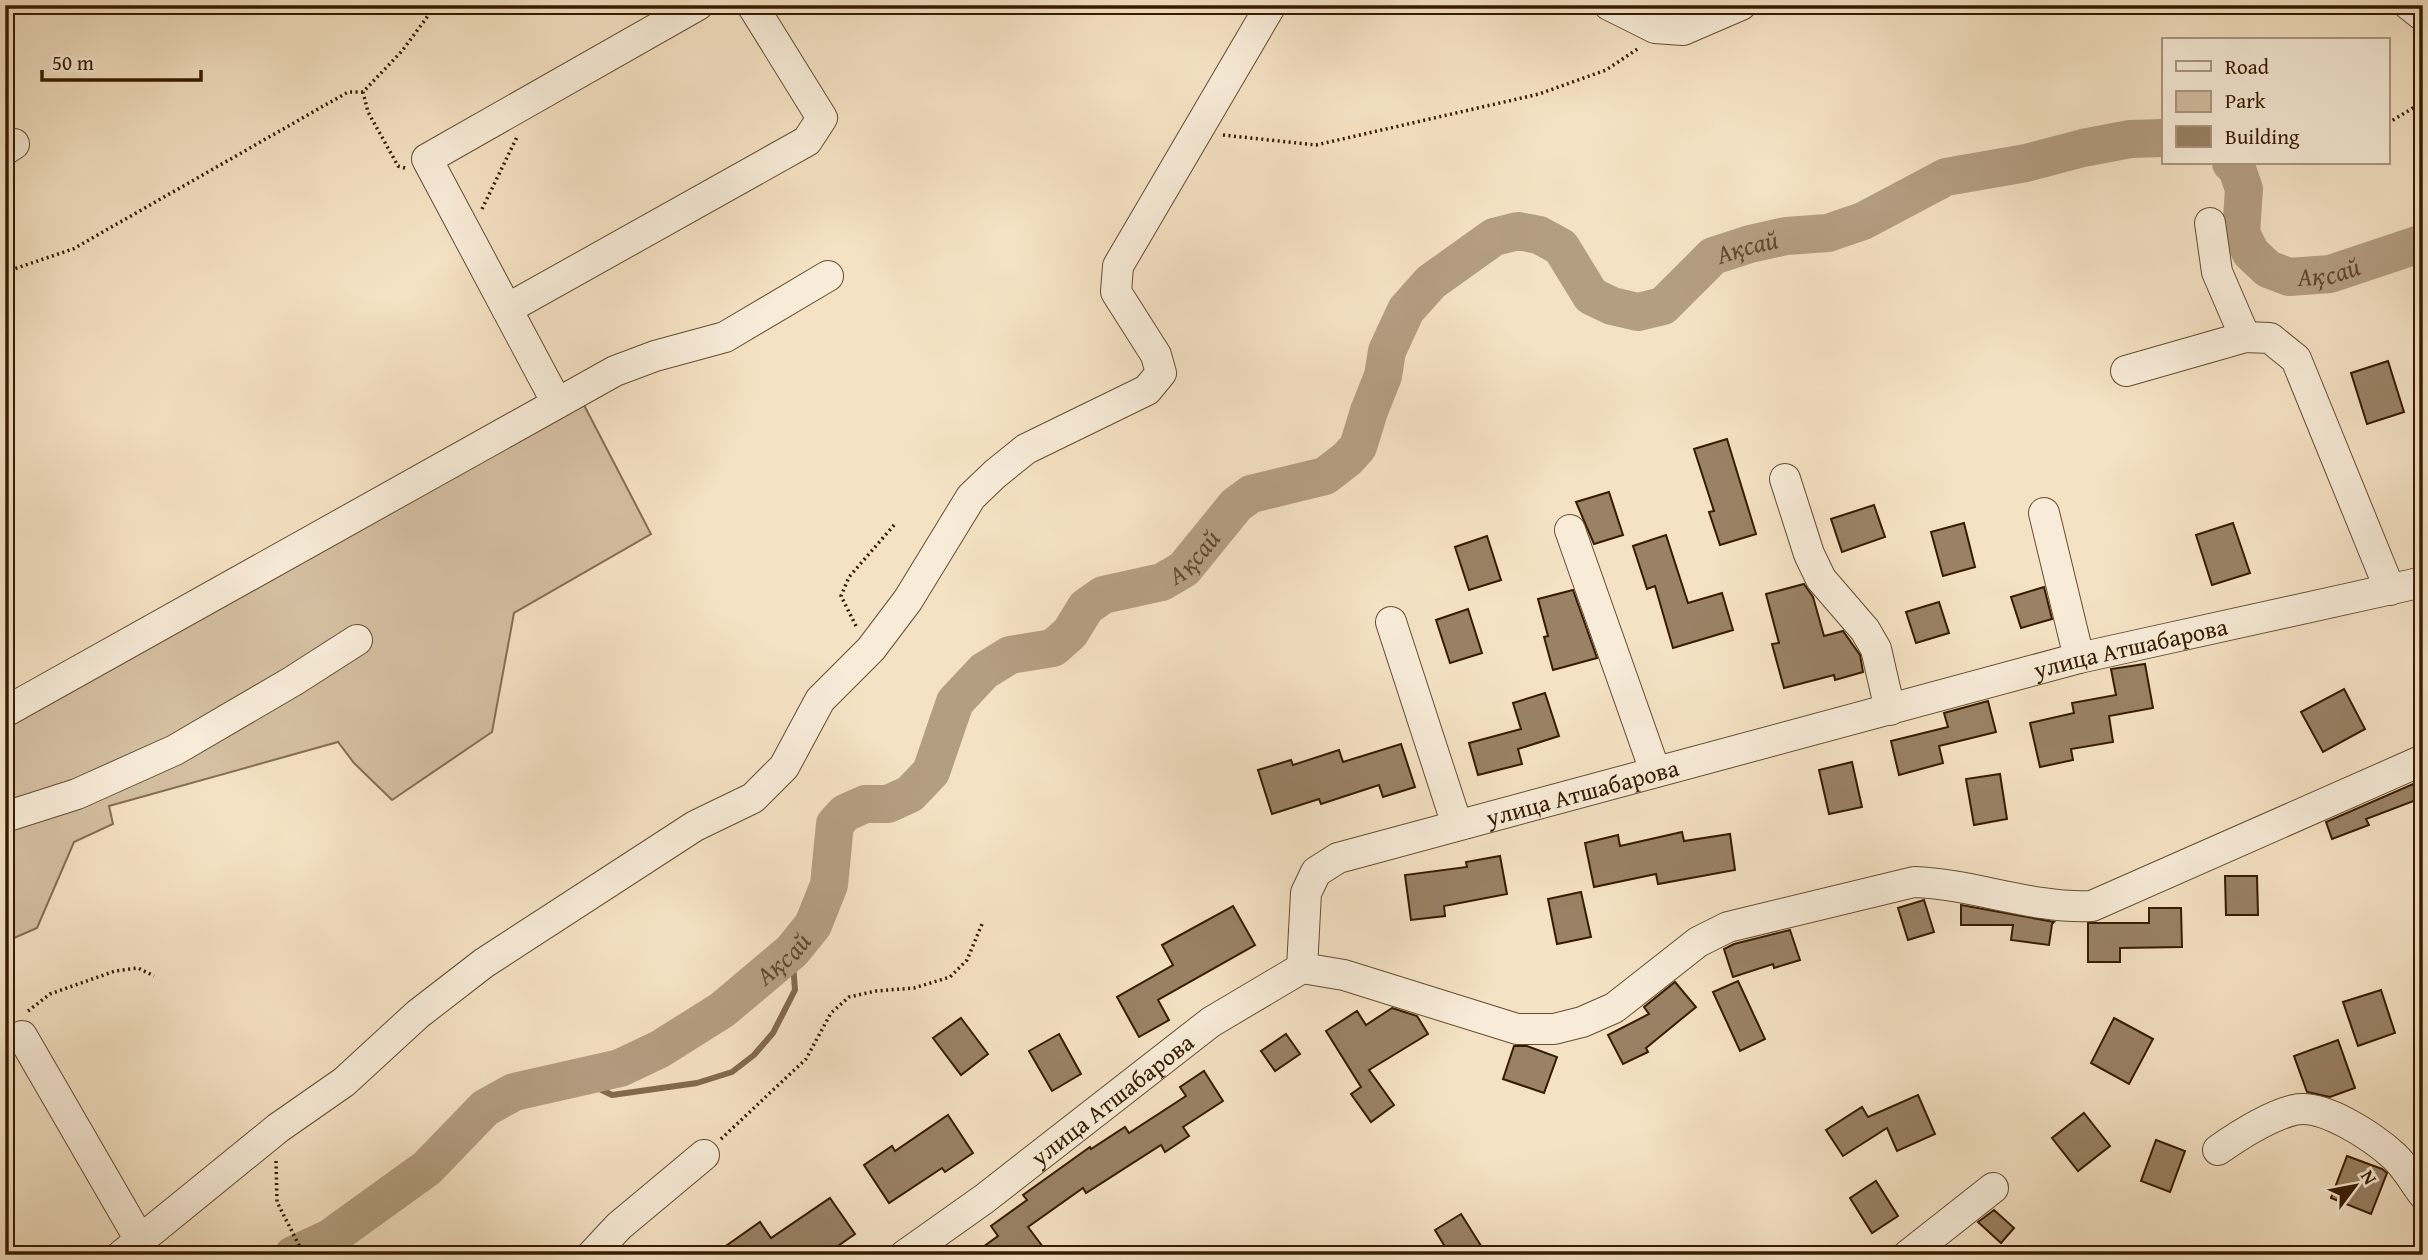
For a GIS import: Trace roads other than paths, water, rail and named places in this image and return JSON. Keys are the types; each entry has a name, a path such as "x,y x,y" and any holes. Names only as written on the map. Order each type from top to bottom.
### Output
{"street":[{"path":"557,403 427,159 698,5"},
{"path":"507,309 807,141 822,118 752,5"},
{"path":"22,1036 131,1247 278,1128 344,1082 418,1014 484,963 695,826 752,798 784,767 820,700 871,649 908,600 971,497 1026,449 1147,390 1161,373 1156,355 1116,292 1118,266 1271,5"},
{"path":"1609,5 1655,28 1683,30 1741,5"},
{"path":"2409,5 2423,16"},
{"path":"2210,223 2217,272 2245,337"},
{"path":"5,712 615,371 655,356 725,337 828,276"},
{"path":"2126,371 2245,337 2270,338 2296,359 2413,591"},
{"path":"1785,479 1809,554 1821,579 1864,630 1876,649 1890,710"},
{"path":"2044,513 2079,658"},
{"path":"1570,530 1655,771"},
{"name":"улица Атшабарова","path":"905,1255 984,1199 1212,1023 1303,968 1306,893 1316,872 1338,858 2079,658 2413,591"},
{"path":"1391,622 1457,825"},
{"path":"5,817 76,794 175,750 293,681 356,640"},
{"path":"1303,968 1344,975 1517,1029 1553,1029 1582,1023 1614,1008 1698,942 1728,927 1914,882 1939,883 2067,907 2092,906 2423,760"},
{"path":"2218,1150 2241,1134 2295,1110 2324,1113 2352,1127 2395,1157 2423,1195"},
{"path":"592,1255 619,1226 704,1155"},
{"path":"1908,1255 1993,1188"}],"waterway":[{"name":"Ақсай","path":"293,1255 330,1238 427,1168 485,1108 514,1092 620,1068 660,1049 722,1010 792,951 813,925 829,885 835,824 845,813 865,804 888,804 910,794 931,772 955,702 984,671 1010,655 1053,648 1070,633 1086,607 1103,595 1162,582 1184,569 1236,505 1251,494 1325,476 1347,459 1358,447 1383,376 1387,351 1406,310 1431,282 1494,237 1518,231 1539,235 1561,247 1591,296 1612,306 1638,312 1663,306 1713,256 1786,236 1828,233 1863,221 1946,177 2026,163 2130,139 2162,138"},
{"name":"Ақсай","path":"2232,164 2237,169 2244,189 2241,233 2251,253 2268,269 2289,277 2330,274 2423,243"},
{"path":"577,1078 612,1095 697,1083 732,1072 754,1055 773,1033 795,990 792,951"}]}
